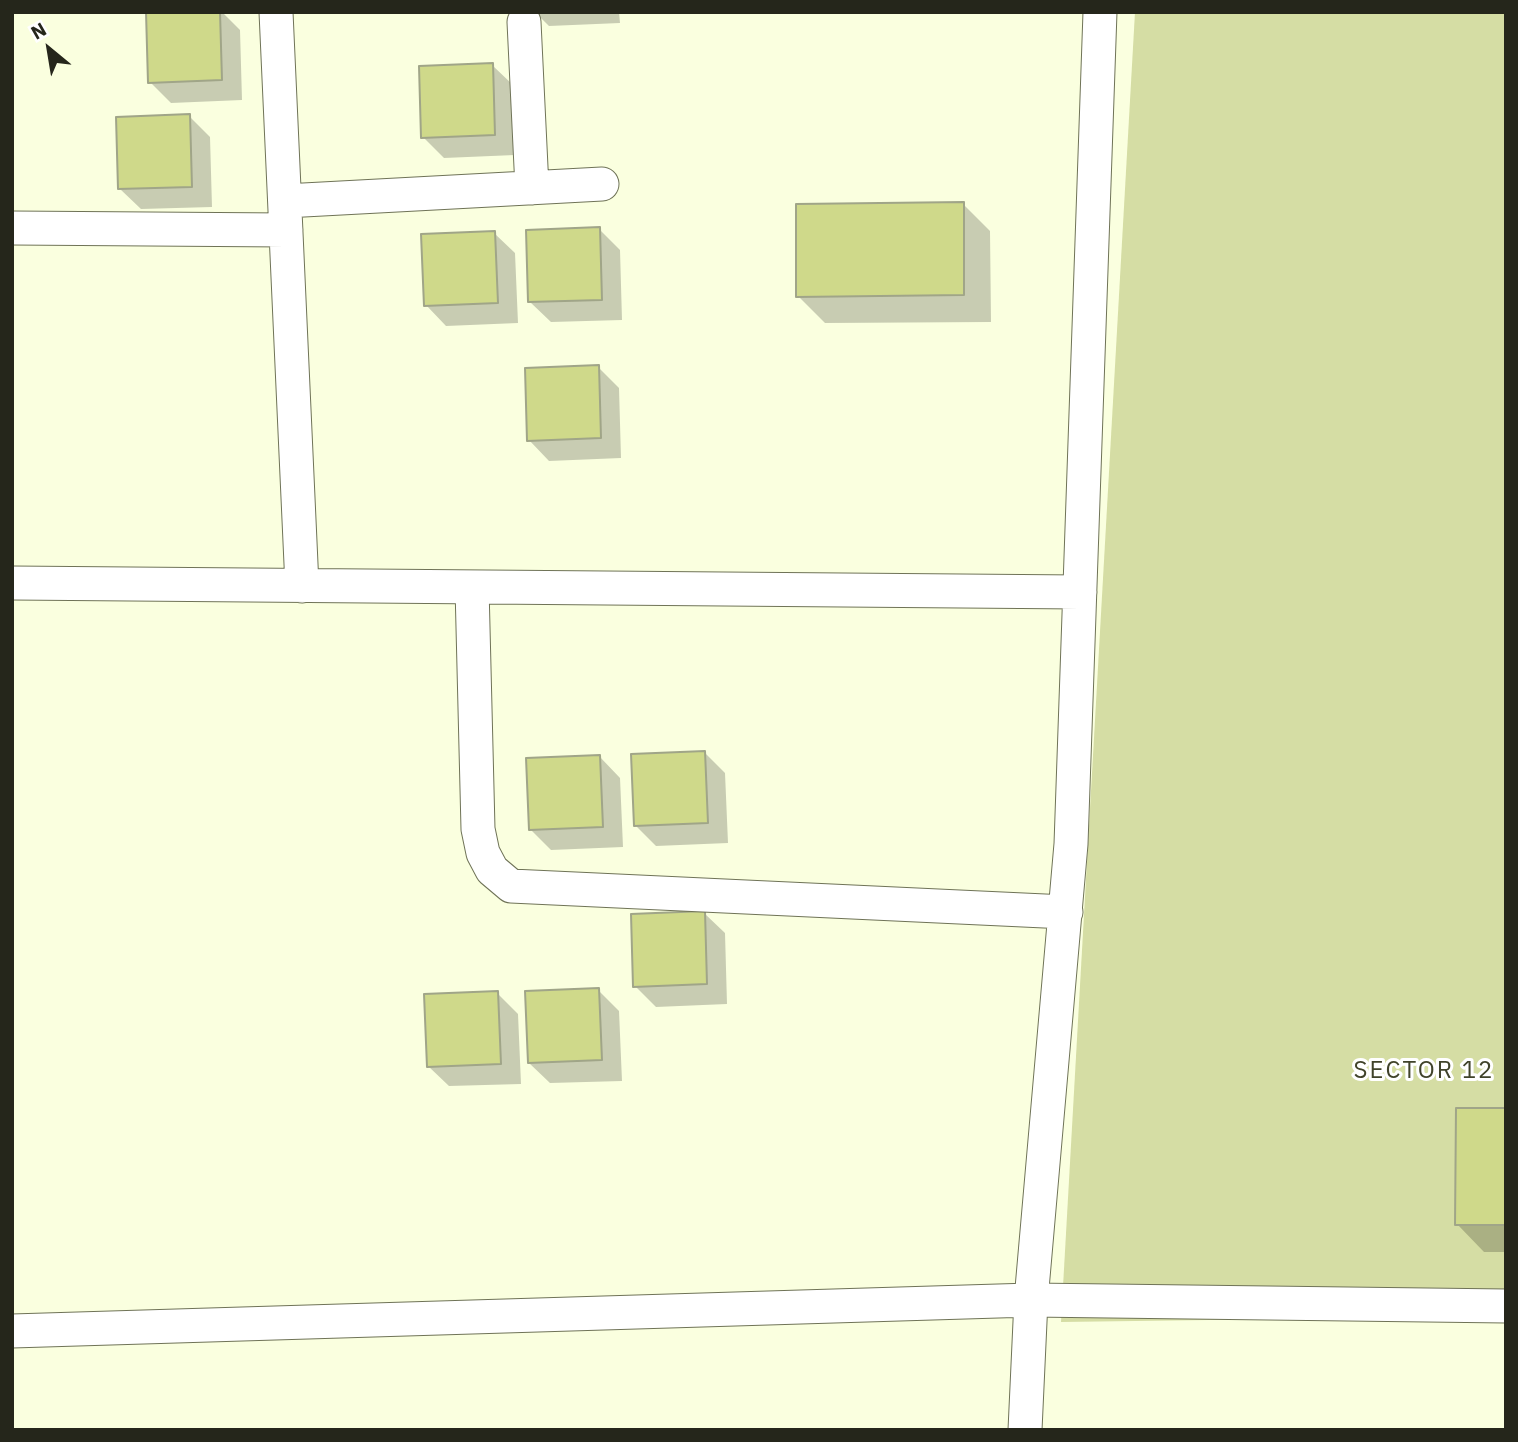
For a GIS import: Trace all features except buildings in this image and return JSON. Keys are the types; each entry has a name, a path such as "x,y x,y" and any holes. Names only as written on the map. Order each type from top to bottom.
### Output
{"street":[{"path":"276,12 302,586"},
{"path":"1025,1430 1031,1300 1066,912 1100,12"},
{"path":"524,22 531,188"},
{"path":"12,229 286,215 531,188 602,184"},
{"path":"12,583 1080,592"},
{"path":"472,587 478,829 483,853 492,870 511,886 1066,912"},
{"path":"12,1331 1031,1300 1506,1306"}],"green space":[{"path":"1135,12 1506,12 1506,1316 1061,1322"}],"district":[{"name":"SECTOR 12","path":"1424,1071"}]}
